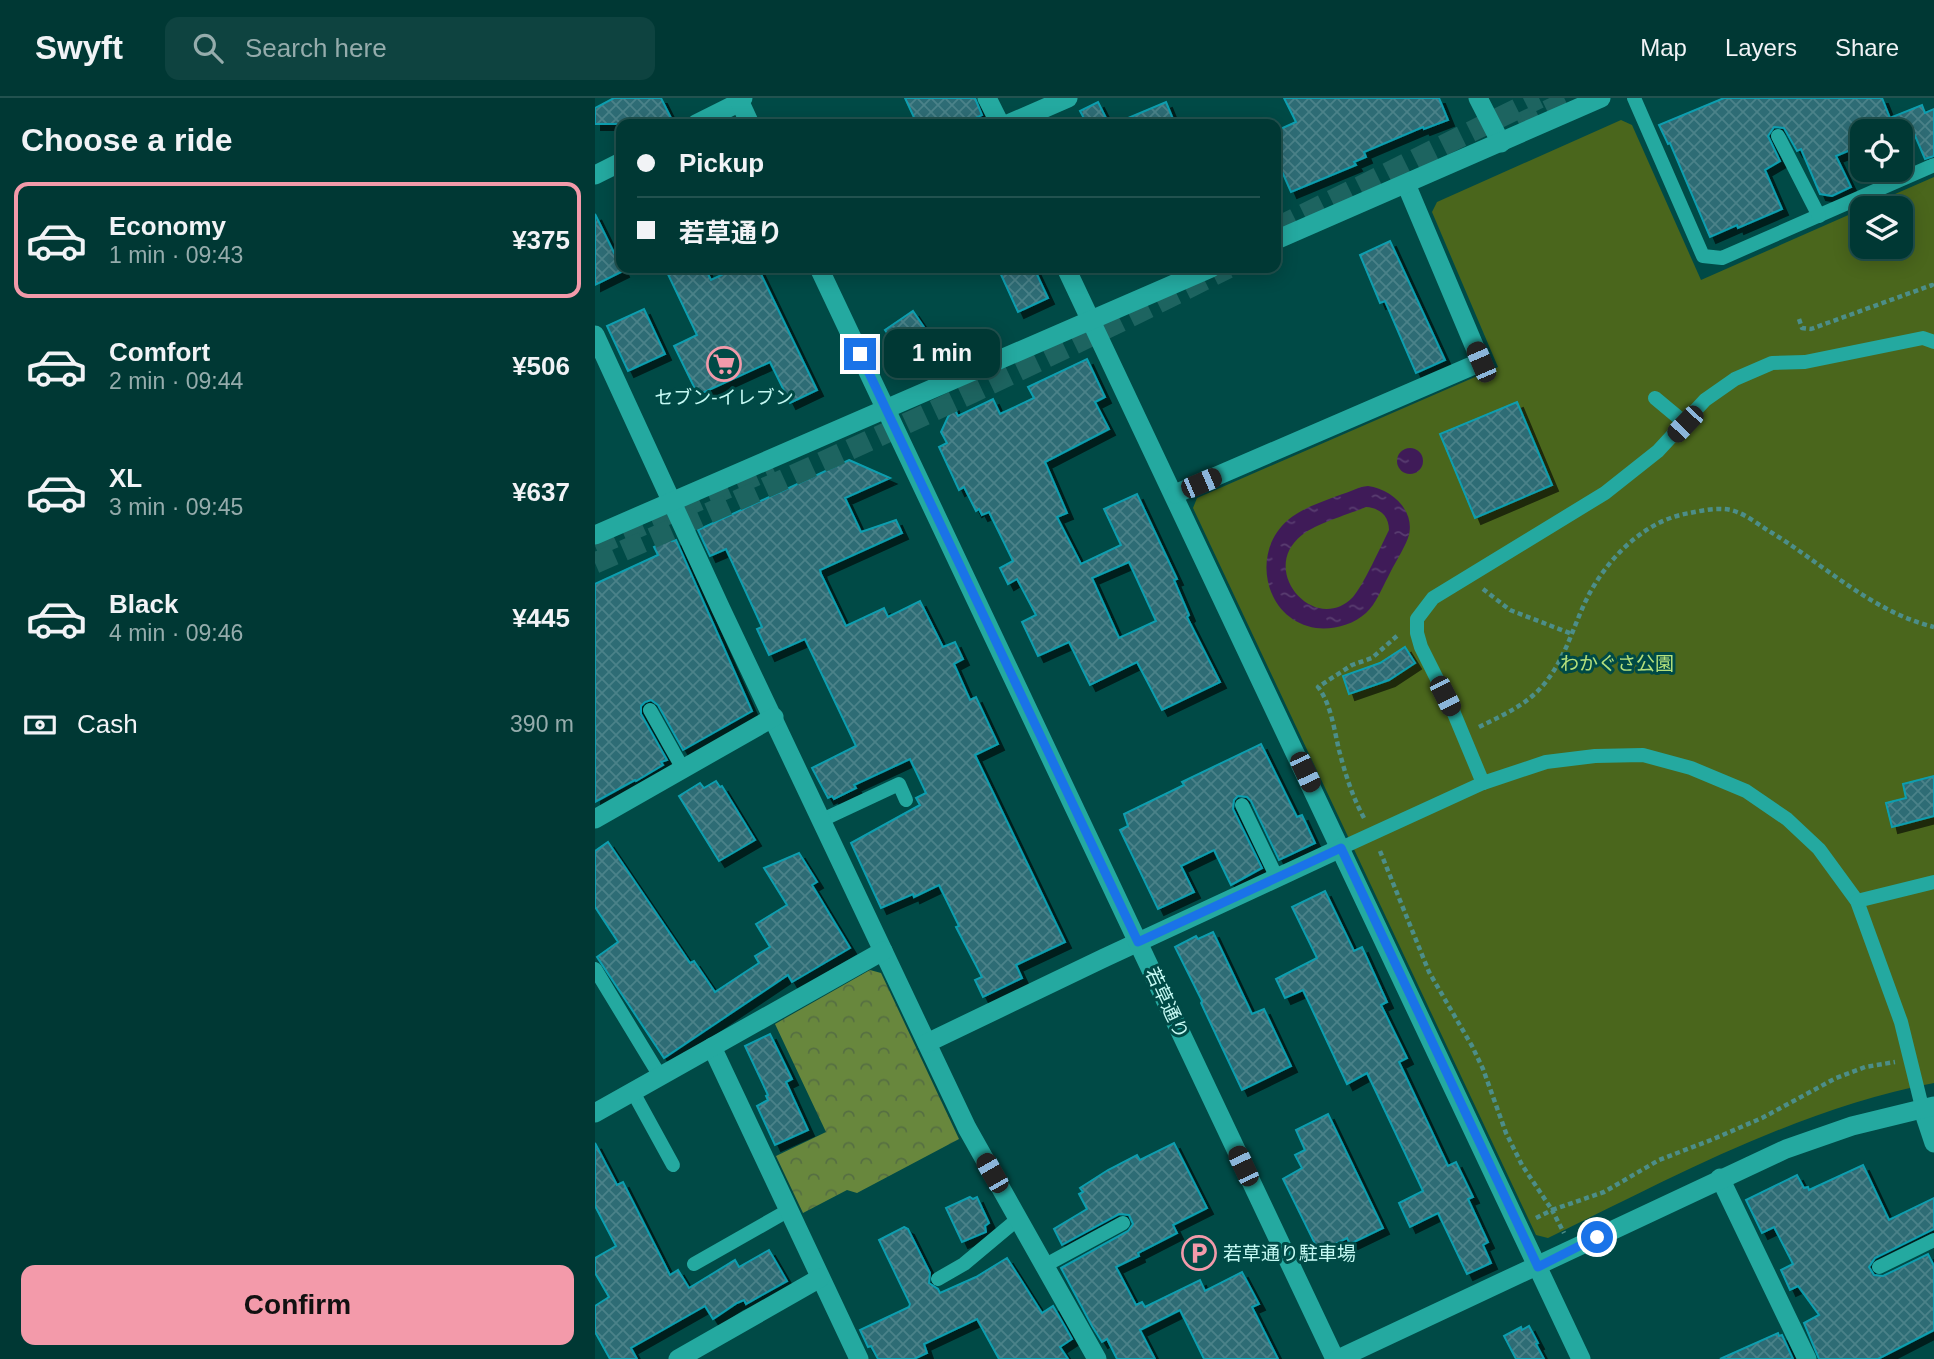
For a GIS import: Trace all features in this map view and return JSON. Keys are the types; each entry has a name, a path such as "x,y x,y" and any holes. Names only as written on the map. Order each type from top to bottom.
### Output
{"street":[{"path":"987,98 998,119"},
{"path":"1020,119 1068,98"},
{"path":"1478,98 1501,143"},
{"path":"1281,238 1601,98"},
{"path":"705,119 740,99 749,119"},
{"path":"595,175 616,164"},
{"path":"1175,495 1481,362 1406,184"},
{"name":"若草通り","path":"821,273 1337,1359"},
{"path":"1068,273 1581,1359"},
{"path":"595,536 1199,273"},
{"path":"595,335 721,609 967,1128 1097,1359"},
{"path":"595,819 774,718"},
{"path":"927,1043 1341,848"},
{"path":"595,1113 883,951"},
{"path":"712,1047 859,1359"},
{"path":"1337,1359 1786,1149 1852,1126 1928,1107 1934,1143"},
{"path":"1720,1178 1807,1359"},
{"path":"678,1359 820,1278"}],"lane":[{"path":"1634,98 1703,256 1722,258 1934,165"},
{"path":"1779,136 1819,216"},
{"path":"1483,783 1417,634 1417,619 1433,598 1605,493 1658,451 1705,400 1735,379 1772,363 1805,362 1923,338 1934,342"},
{"path":"1655,398 1685,424"},
{"path":"649,710 683,769"},
{"path":"1341,848 1483,783 1546,762 1595,756 1643,755 1691,768 1747,791 1787,819 1819,849 1857,901 1901,1022 1928,1107"},
{"path":"822,820 899,784 907,800"},
{"path":"1242,805 1277,878"},
{"path":"1857,901 1934,882"},
{"path":"595,969 660,1076"},
{"path":"633,1092 673,1165"},
{"path":"694,1264 789,1210"},
{"path":"938,1279 964,1264 1018,1219"},
{"path":"1044,1266 1123,1223"},
{"path":"1879,1266 1934,1240"}],"path":[{"path":"1799,319 1802,328 1811,329 1932,285 1934,288"},
{"path":"1464,735 1526,702 1547,680 1567,649 1595,584 1625,546 1654,524 1677,515 1713,509 1736,511 1787,541 1878,603 1934,626"},
{"path":"1470,575 1510,610 1572,634"},
{"path":"1417,619 1372,658 1352,665 1318,687 1330,713 1347,779 1385,860 1429,972 1472,1046 1522,1166 1552,1210 1604,1192 1659,1160 1762,1118 1836,1078 1865,1067 1911,1059"}],"green space":[{"name":"わかぐさ公園","path":"1621,120 1632,125 1701,280 1850,214 1850,259 1913,259 1913,196 1890,196 1934,177 1934,1083 1833,1110 1784,1128 1689,1169 1548,1238 1536,1235 1193,508 1197,498 1498,367 1432,212 1437,202"},
{"path":"870,970 881,973 959,1139 857,1193 847,1190 803,1213 776,1156 826,1132 775,1024"}],"water":[{"path":"1410,448 1419,452 1423,461 1419,470 1410,474 1401,470 1397,461 1401,452"},
{"path":"1361,487 1377,488 1400,503 1409,519 1410,528 1406,543 1376,601 1361,617 1349,624 1329,628 1316,628 1298,622 1284,612 1274,599 1268,583 1266,566 1269,549 1276,534 1288,520 1304,510","holes":["1366,507 1385,517 1389,530 1357,592 1338,607 1323,609 1308,604 1296,594 1288,580 1286,565 1290,549 1302,535 1316,527"]}],"building":[{"path":"614,98 661,98 672,119 616,119 616,124 595,124 595,108"},
{"path":"905,98 975,98 982,115 974,119 915,119"},
{"path":"1284,98 1439,98 1448,120 1424,129 1423,127 1364,152 1366,157 1354,162 1356,165 1291,192 1281,169 1281,129 1296,122"},
{"path":"1724,98 1882,98 1890,118 1922,105 1925,113 1934,109 1934,156 1925,159 1913,131 1913,119 1850,119 1850,150 1836,156 1851,187 1832,196 1820,194 1801,149 1797,151 1784,128 1774,127 1768,136 1780,161 1765,170 1782,209 1710,237 1670,143 1668,144 1659,125"},
{"path":"1098,102 1106,119 1084,119 1080,111"},
{"path":"1166,102 1173,119 1126,119"},
{"path":"595,214 616,257 616,273 619,273 595,285"},
{"path":"1390,241 1445,360 1416,373 1385,301 1380,303 1360,255"},
{"path":"667,273 708,273 711,280 726,273 760,273 817,390 790,403 770,362 698,395 674,346 697,335"},
{"path":"1000,273 1036,273 1048,298 1018,312"},
{"path":"644,309 665,354 628,371 607,326"},
{"path":"913,311 936,345 919,356 897,347 885,330"},
{"path":"1087,359 1105,397 1095,402 1109,429 1045,462 1067,513 1057,517 1081,564 1121,545 1104,509 1137,494 1177,579 1174,580 1189,615 1187,617 1220,682 1162,710 1137,662 1090,685 1069,642 1038,656 1022,622 1036,615 1017,579 1008,584 1000,568 1013,561 989,512 982,515 979,509 976,511 964,487 959,490 939,447 947,443 941,432 953,406 958,416 993,399 1000,414 1034,398 1028,387","holes":["1129,562 1156,621 1119,638 1092,578"]},
{"path":"1517,402 1552,485 1475,518 1440,434"},
{"path":"849,460 890,478 845,498 861,532 896,520 902,533 820,570 821,574 846,626 884,608 888,617 920,601 943,647 955,642 963,659 954,664 970,700 976,697 998,744 975,755 1065,942 1016,965 1022,978 983,997 975,980 982,977 956,927 959,926 939,885 881,908 851,843 920,805 916,798 926,793 910,759 854,785 856,788 834,799 832,796 828,798 812,768 856,746 805,639 769,655 757,629 762,627 726,549 710,556 698,530"},
{"path":"671,539 676,540 752,711 683,750 658,705 651,700 645,702 641,706 641,714 667,760 636,781 595,802 595,584 658,555 654,547"},
{"path":"1405,647 1415,663 1389,680 1349,694 1343,676 1380,663"},
{"path":"1261,744 1297,817 1302,815 1315,843 1279,860 1251,801 1247,797 1238,796 1234,800 1233,809 1262,868 1231,885 1214,850 1181,866 1194,892 1158,909 1120,830 1128,826 1124,814 1184,785 1182,782"},
{"path":"1934,776 1934,816 1892,827 1886,803 1906,798 1903,784"},
{"path":"716,781 722,786 755,840 719,861 679,796 700,783 704,788"},
{"path":"608,842 690,963 694,961 715,992 759,963 755,956 770,947 756,924 787,905 764,868 799,853 817,882 812,885 850,948 792,982 788,975 664,1058 597,957 618,942 595,907 595,851"},
{"path":"1325,891 1354,951 1362,947 1387,1002 1381,1005 1407,1058 1399,1062 1448,1166 1456,1162 1473,1197 1468,1199 1488,1242 1483,1245 1491,1263 1467,1274 1438,1213 1410,1227 1399,1203 1423,1191 1367,1073 1347,1084 1303,990 1285,998 1276,979 1317,958 1292,907"},
{"path":"1213,932 1252,1014 1264,1009 1291,1066 1242,1090 1175,947 1196,936 1198,939"},
{"path":"770,1034 792,1079 786,1082 808,1130 775,1145 757,1106 768,1100 768,1095 745,1046"},
{"path":"1328,1114 1383,1228 1350,1244 1347,1238 1319,1252 1283,1179 1302,1168 1295,1155 1305,1150 1296,1130"},
{"path":"595,1143 617,1185 623,1182 670,1275 678,1270 689,1288 735,1260 739,1267 769,1250 787,1281 746,1304 744,1300 737,1303 713,1319 705,1306 631,1348 637,1359 610,1359 595,1332 595,1306 609,1297 595,1273 595,1258 616,1246 595,1206"},
{"path":"1174,1143 1207,1208 1173,1225 1177,1233 1116,1267 1136,1305 1142,1302 1145,1307 1200,1280 1205,1291 1242,1272 1259,1304 1252,1307 1278,1359 1204,1359 1180,1310 1140,1330 1155,1359 1117,1359 1107,1339 1102,1342 1092,1326 1061,1268 1128,1231 1133,1224 1129,1215 1119,1214 1062,1245 1054,1229 1087,1209 1079,1194 1083,1192 1080,1188 1137,1155 1140,1160"},
{"path":"1863,1165 1889,1220 1934,1198 1934,1229 1875,1258 1869,1267 1874,1275 1883,1276 1928,1254 1934,1266 1934,1330 1878,1359 1819,1359 1804,1323 1819,1315 1798,1286 1790,1290 1781,1270 1793,1264 1774,1227 1762,1233 1746,1200 1797,1175 1804,1188 1808,1187 1809,1190"},
{"path":"970,1197 977,1197 989,1223 985,1226 986,1232 962,1242 946,1208"},
{"path":"904,1227 908,1229 930,1273 929,1283 940,1293 976,1277 1007,1258 1042,1313 1053,1306 1072,1339 1060,1347 1068,1359 999,1359 977,1319 924,1344 927,1353 914,1359 878,1359 871,1346 868,1347 860,1330 909,1307 910,1304 879,1240"},
{"path":"1529,1326 1544,1359 1516,1359 1504,1336"},
{"path":"1778,1333 1779,1336 1782,1335 1793,1359 1720,1359"}],"tunnel":[{"path":"1281,226 1539,98"},
{"path":"1519,124 1574,98"},
{"path":"595,563 914,420 1218,273"},
{"path":"595,546 773,468"}],"place":[{"name":"セブン-イレブン","path":"724,364"},
{"name":"若草通り駐車場","path":"1199,1253"}],"route":[{"path":"860,354 1138,942 1341,848 1538,1267 1597,1237"}]}
